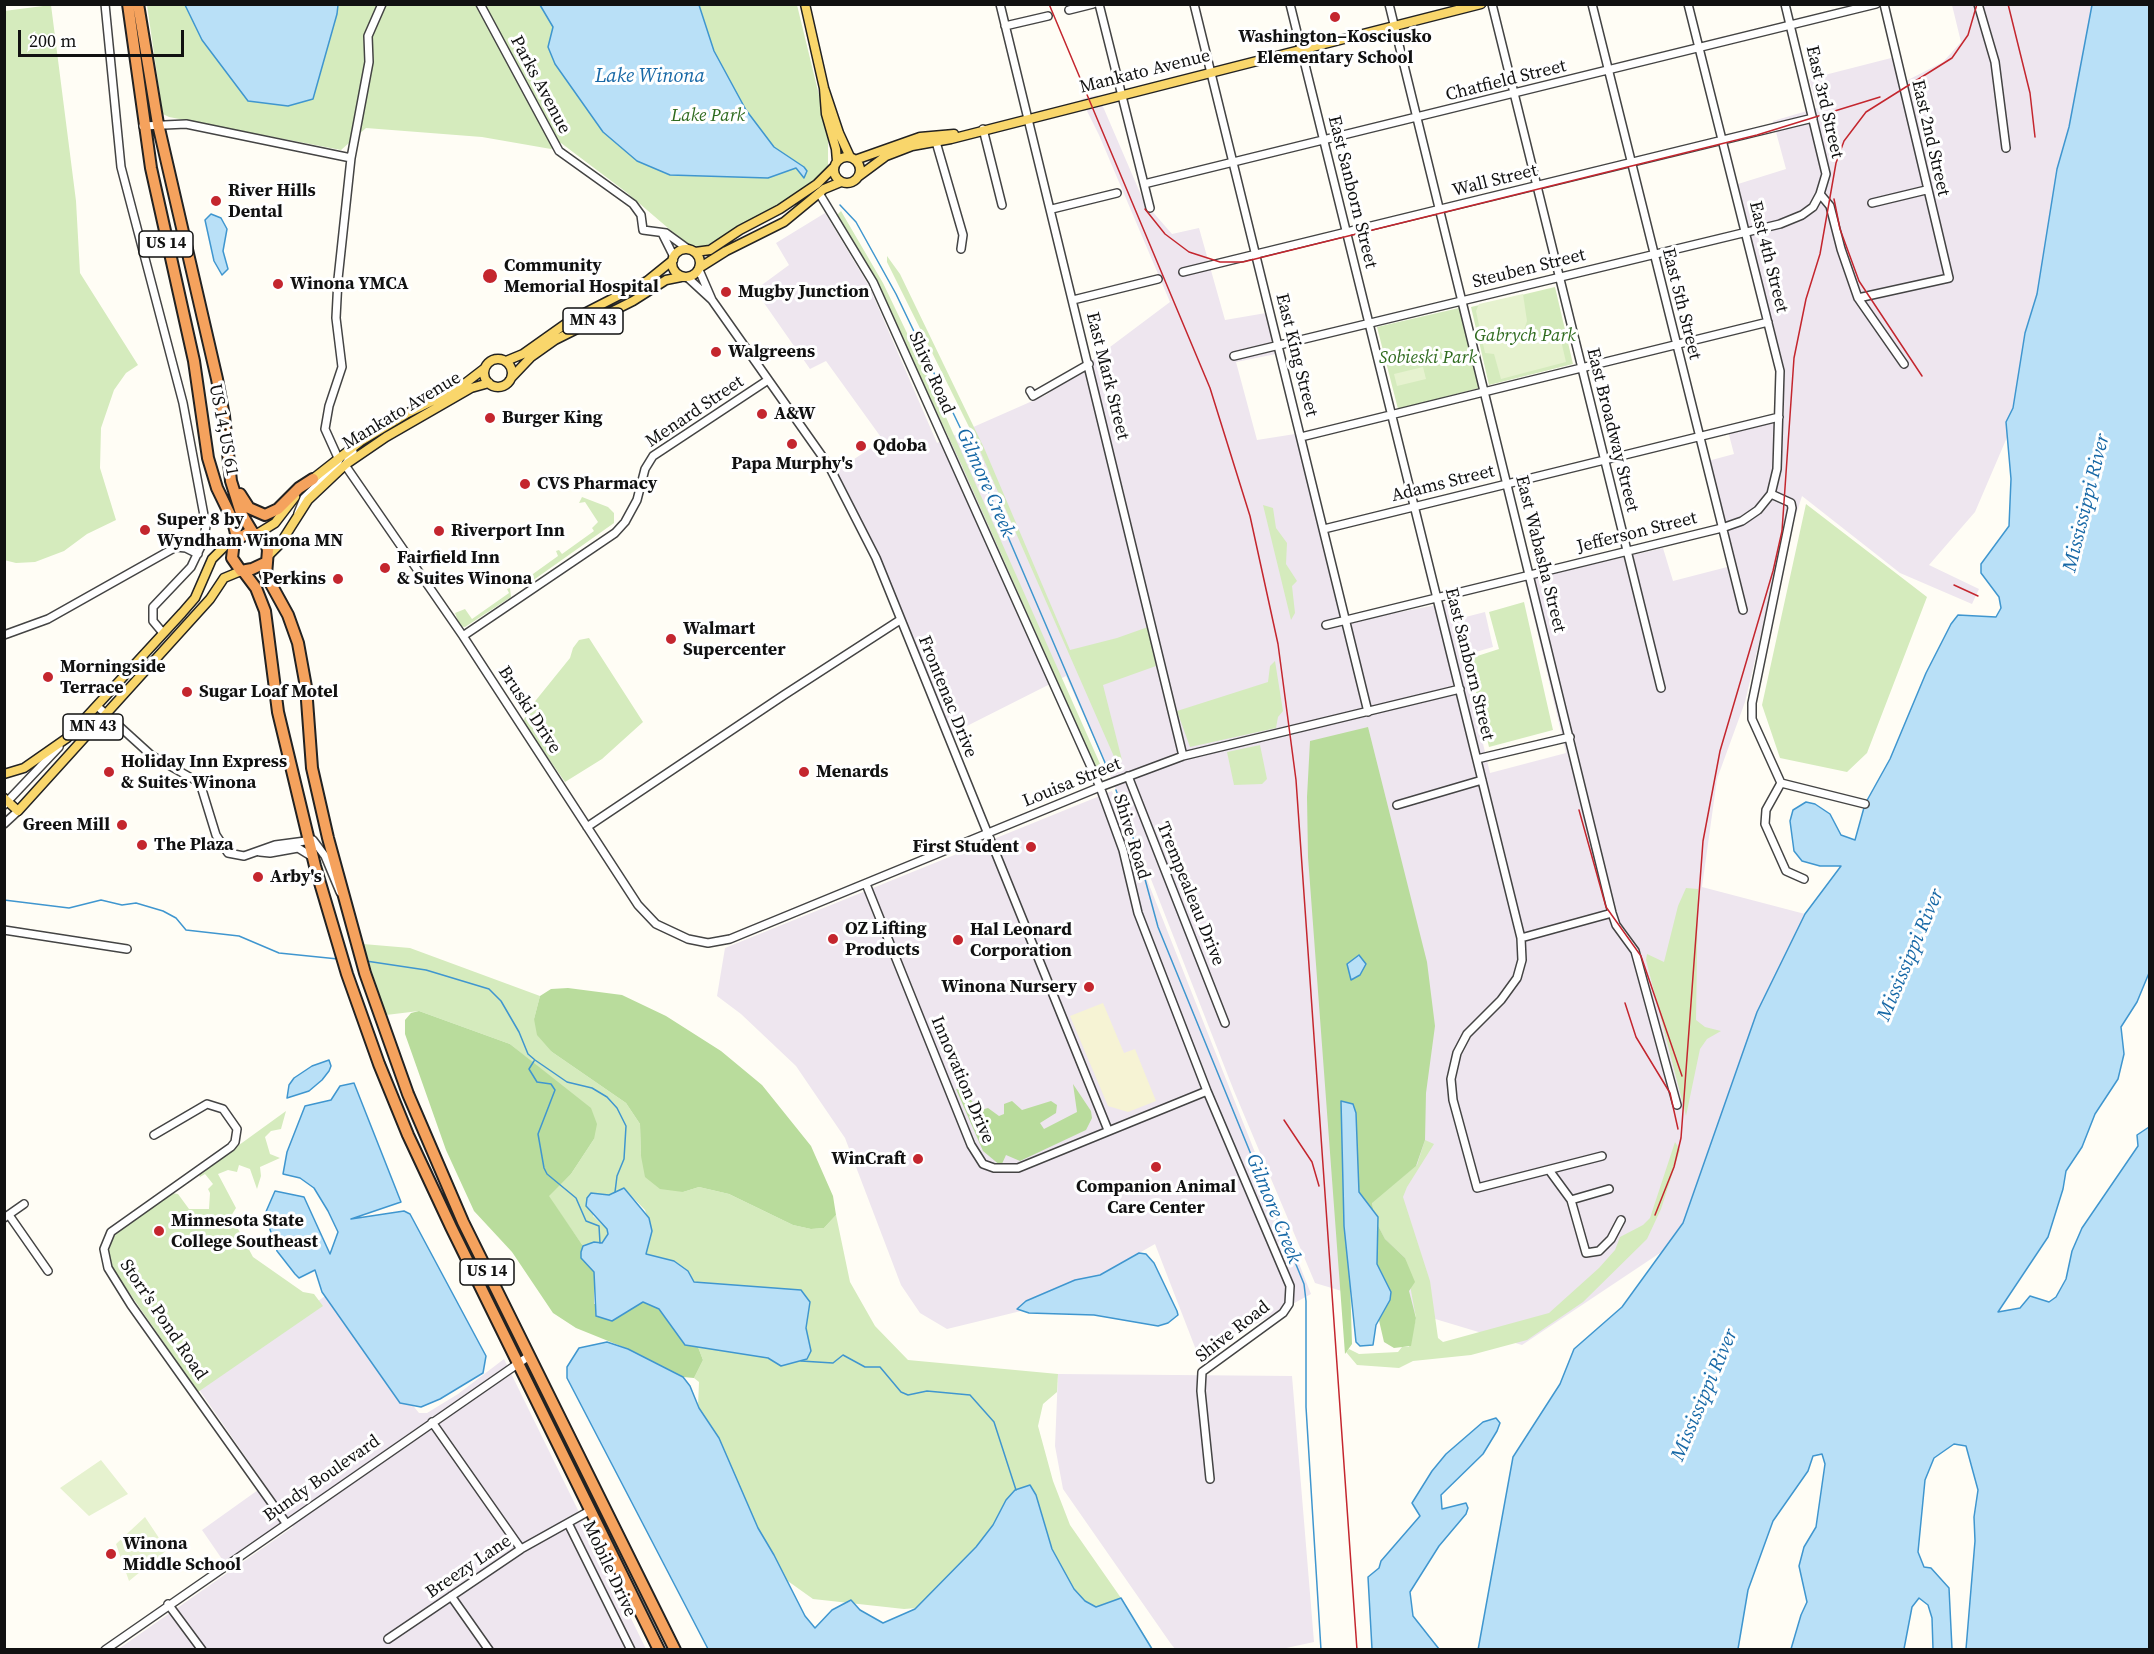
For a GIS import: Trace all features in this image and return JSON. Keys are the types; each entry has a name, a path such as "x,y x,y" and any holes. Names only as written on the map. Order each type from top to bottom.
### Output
{"highway":[{"name":"US 14","path":"128,4 143,126"},
{"name":"US 14","path":"138,4 158,124"},
{"name":"US 14;US 61","path":"158,124 217,379 224,416 228,464 238,504 255,533 265,540 267,579 288,615 302,657 312,768 342,894"},
{"name":"US 14;US 61","path":"143,126 159,209 194,361 208,458 217,488 233,521 235,539 232,558 256,588 265,611 278,712 309,839"},
{"path":"228,464 246,505 261,514 278,509 299,488 312,479"},
{"path":"235,539 255,533"},
{"path":"243,571 267,559"},
{"name":"US 14","path":"309,839 347,974 408,1135 659,1650"},
{"name":"US 14","path":"342,894 353,936 399,1072 435,1162 675,1650"}],"main road":[{"path":"805,4 824,88 839,133 860,168 859,176"},
{"name":"Mankato Avenue","path":"267,559 280,544 298,513 318,488 345,465 386,437 471,388 489,384 501,386 531,357 555,340 633,301 666,280 684,277 699,269 726,251 784,222 819,193 841,182 852,182 876,162 896,152 1480,4"},
{"path":"824,88 835,176 841,182"},
{"name":"Mankato Avenue","path":"255,533 275,523 312,479 339,457 384,428 459,388 494,360 506,362 523,354 571,320 647,281 674,258 691,251 710,250 780,209 817,184 835,164 920,137 957,135"},
{"path":"691,251 700,260 699,269"},
{"path":"674,258 674,270 684,277"},
{"path":"506,362 511,369 511,378"},
{"name":"Mankato Avenue","path":"485,368 485,377 489,384"},
{"name":"MN 43","path":"4,774 24,768 67,738 195,598 212,560 235,539"},
{"name":"MN 43","path":"18,810 210,599 224,578 243,571"},
{"path":"6,803 18,810"}],"street":[{"path":"105,4 121,166 183,403 195,475 205,515 206,533 191,567 153,607 153,621 163,633"},
{"path":"298,513 304,498 334,469 339,457 325,429 328,408 342,367 336,318 337,295 351,158 369,62 368,36 382,4"},
{"name":"Parks Avenue","path":"480,4 559,151 633,204 641,215 643,230 662,232 691,251"},
{"name":"East Mark Street","path":"1000,4 1052,209 1183,756"},
{"path":"1070,10 1093,4"},
{"path":"1099,4 1150,208"},
{"name":"East King Street","path":"1194,4 1368,712"},
{"name":"East Sanborn Street","path":"1290,4 1521,938 1522,960 1517,978 1501,1000 1467,1034 1457,1053 1451,1079 1453,1100 1477,1188 1602,1156"},
{"name":"East Wabasha Street","path":"1389,4 1612,913 1616,926 1635,951 1677,1105"},
{"name":"East Broadway Street","path":"1492,4 1661,688"},
{"name":"East 5th Street","path":"1592,4 1607,72 1743,610"},
{"name":"East 4th Street","path":"1688,4 1780,371 1777,469 1771,494"},
{"name":"East 3rd Street","path":"1785,4 1826,174 1820,194"},
{"name":"Chatfield Street","path":"1144,184 1699,50 1876,4"},
{"name":"East 2nd Street","path":"1858,298 1949,278 1926,189 1884,4"},
{"path":"1978,4 1995,62 2006,148"},
{"path":"1005,26 1048,16"},
{"name":"Wall Street","path":"1184,272 1347,234 1813,118"},
{"path":"143,126 186,124 351,158"},
{"path":"983,129 1002,205"},
{"path":"936,142 963,235 961,249"},
{"path":"1872,203 1926,189"},
{"name":"Shive Road","path":"819,193 873,282 1100,787 1123,850 1138,914 1207,1091 1290,1286 1289,1304 1278,1318 1202,1372 1201,1391 1210,1479"},
{"path":"1052,209 1117,194"},
{"path":"1820,194 1830,206 1858,298 1904,364"},
{"name":"Steuben Street","path":"1234,356 1279,347 1370,322 1462,302 1559,276 1746,232 1802,215 1813,207 1820,194"},
{"path":"662,232 674,258"},
{"name":"Frontenac Drive","path":"699,269 712,300 829,466 876,558 1108,1130"},
{"name":"Frontenac Drive","path":"684,277 712,300"},
{"path":"1073,300 1158,279"},
{"path":"1301,437 1768,322"},
{"path":"1030,391 1033,396 1089,364"},
{"name":"Menard Street","path":"463,636 615,533 625,522 637,500 645,469 653,456 768,380"},
{"name":"Adams Street","path":"1323,529 1605,461 1698,435 1779,417"},
{"path":"345,465 351,453 384,428"},
{"name":"Bruski Drive","path":"345,465 463,636 638,905 656,924 688,939 708,942"},
{"path":"1771,494 1791,503 1792,508 1752,703 1752,719 1781,783"},
{"name":"Jefferson Street","path":"1326,625 1722,528 1742,521 1758,510 1771,494"},
{"path":"4,635 48,619 176,547 186,548 198,554"},
{"path":"587,827 784,694 900,620"},
{"name":"Louisa Street","path":"708,942 730,939 1100,787 1183,756 1460,689"},
{"path":"97,706 150,754 200,783 216,835 228,853 238,856 260,852 275,845 309,839 321,849 336,886 342,894"},
{"path":"1477,759 1570,737"},
{"path":"6,803 67,738"},
{"name":"Trempealeau Drive","path":"1128,776 1225,1023"},
{"path":"1397,804 1482,780"},
{"path":"1781,783 1865,804"},
{"path":"1781,783 1766,810 1765,824 1786,871 1804,879"},
{"path":"4,824 18,810"},
{"path":"260,852 270,853 298,848 307,852 314,859"},
{"name":"Innovation Drive","path":"866,884 971,1145 983,1164 994,1168 1018,1168 1207,1091"},
{"path":"1521,938 1612,913"},
{"path":"4,930 127,949"},
{"name":"Storr's Pond Road","path":"154,1136 207,1104 223,1109 237,1129 235,1142 231,1147 111,1232 104,1249 108,1268 131,1305 286,1523"},
{"path":"1549,1170 1571,1200 1586,1253 1599,1251 1611,1239 1621,1220"},
{"path":"1571,1200 1609,1189"},
{"path":"24,1204 7,1217 48,1271"},
{"name":"Bundy Boulevard","path":"105,1650 168,1604 529,1356"},
{"path":"432,1422 521,1549"},
{"name":"Mobile Drive","path":"591,1510 568,1523 631,1650"},
{"name":"Breezy Lane","path":"388,1639 521,1549 568,1523"},
{"path":"451,1596 489,1650"},
{"path":"168,1604 202,1650"}],"shaded area":[{"path":"1952,5 2092,5 2069,127 2057,169 2037,294 2025,333 2013,408 2006,422 2008,435 1975,512 1929,565 1979,589 1972,604 1900,573 1802,496 1771,592 1745,702 1717,779 1702,887 1805,914 1757,1012 1683,1223 1666,1249 1522,1345 1315,1283 1234,1091 1109,772 1066,676 949,735 876,558 836,471 883,440 826,361 810,369 755,290 789,265 776,243 825,213 869,286 937,443 1046,395 1170,302 1099,135 1081,99 1098,95 1144,202 1172,234 1199,228 1225,320 1266,313 1276,354 1236,362 1257,440 1295,434 1343,623 1447,603 1450,621 1485,612 1493,647 1462,656 1490,773 1566,753 1525,580 1663,548 1673,581 1735,565 1708,461 1734,454 1728,431 1784,419 1784,371 1738,184 1786,169 1773,121 1817,108 1809,79 1899,56 1906,81 1943,62 1961,42"},
{"path":"1112,791 1311,1294 1198,1355 1155,1244 1058,1299 1025,1310 947,1329 920,1313 901,1285 845,1138 796,1066 741,1014 717,996 725,948"},
{"name":"Winona Nursery","path":"1103,1003 1124,1053 1135,1049 1156,1101 1128,1112 1108,1106 1070,1016"},
{"path":"325,1296 400,1403 411,1403 419,1413 427,1413 458,1394 504,1359 646,1649 117,1650 293,1527 288,1519 224,1562 202,1530 265,1485 198,1388"},
{"path":"1058,1374 1292,1376 1314,1642 1277,1650 1176,1650 1063,1489 1055,1446"}],"green space":[{"path":"51,5 76,201 80,273 138,365 126,373 114,390 101,428 100,468 116,520 87,534 64,551 35,562 16,563 4,560 4,11"},
{"name":"Lake Park","path":"147,5 797,5 828,132 828,165 822,176 805,189 704,247 697,248 689,246 626,192 561,143 551,149 482,137 366,128 341,150 169,117 163,114"},
{"path":"841,211 883,283 929,379 1105,775 1099,775 962,466 876,282 837,215"},
{"path":"887,256 900,274 985,450 1070,650 1148,627 1156,666 1103,685 1122,760 1119,768 973,435 887,262"},
{"name":"Gabrych Park","path":"1555,287 1573,364 1489,385 1471,307"},
{"name":"Gabrych Park","path":"1523,294 1527,321 1520,342 1559,332 1566,362 1501,379 1494,354 1485,353 1476,311 1479,304"},
{"name":"Sobieski Park","path":"1459,308 1479,388 1398,409 1377,327"},
{"path":"1423,367 1426,379 1397,386 1394,374"},
{"path":"582,497 608,507 614,513 614,523 525,586 517,586 513,580 519,584 558,556 556,551 559,550 562,554 594,531 592,528 598,522 585,502 579,503"},
{"path":"1806,504 1927,597 1867,753 1847,772 1780,758 1762,705"},
{"path":"1263,505 1273,508 1276,528 1287,543 1286,564 1297,581 1292,586 1295,613 1291,620"},
{"path":"510,588 511,597 465,627 460,626 455,613 465,609 472,619 509,593 507,589"},
{"path":"1524,602 1553,730 1489,747 1468,659 1499,649 1489,612"},
{"path":"589,638 643,722 602,759 565,782 523,722 528,710 570,658 579,640"},
{"path":"1275,661 1283,711 1278,717 1276,728 1190,747 1177,711 1268,682 1270,666"},
{"path":"1368,727 1427,962 1435,1026 1426,1093 1425,1140 1416,1166 1372,1203 1375,1220 1385,1239 1405,1258 1415,1282 1409,1291 1416,1318 1411,1346 1394,1348 1384,1342 1347,1183 1352,1344 1345,1354 1308,857 1307,797 1310,741"},
{"path":"1260,745 1267,779 1262,784 1234,785 1227,752"},
{"path":"1686,888 1698,889 1696,1020 1705,1027 1721,1031 1707,1039 1700,1049 1686,1116 1646,960 1647,954 1664,962 1678,906"},
{"path":"363,944 410,948 540,996 534,1019 552,1052 626,1103 640,1124 641,1156 683,1192 699,1187 729,1194 793,1225 811,1229 824,1228 836,1215 850,1282 875,1326 908,1360 1058,1374 1057,1392 1043,1404 1038,1426 1053,1481 1070,1525 1153,1649 948,1649 929,1607 904,1609 813,1599 785,1579 774,1555 752,1519 698,1407 699,1382 694,1378 703,1360 698,1347 768,1358 781,1366 795,1362 811,1351 806,1328 810,1302 801,1290 694,1282 688,1271 664,1258 648,1255 646,1253 652,1231 645,1210 624,1188 609,1195 591,1193 593,1216 607,1229 608,1234 601,1243 583,1246 548,1196 571,1174 594,1139 560,1085 510,1044 419,1011 386,1015"},
{"path":"568,988 622,995 666,1016 721,1051 762,1085 811,1146 833,1196 836,1215 824,1228 811,1229 793,1225 729,1194 699,1187 683,1192 660,1189 645,1177 641,1156 640,1124 626,1103 552,1052 537,1035 534,1019 540,996 551,989"},
{"path":"419,1011 510,1044 591,1108 597,1124 594,1139 571,1174 549,1196 583,1246 583,1260 594,1272 594,1304 643,1302 659,1309 685,1345 698,1347 703,1360 694,1378 683,1377 628,1349 576,1328 553,1313 512,1252 474,1211 446,1150 405,1034 405,1020 411,1013"},
{"path":"1073,1084 1091,1111 1092,1118 1086,1130 1020,1161 1006,1155 1001,1166 983,1151 956,1089 965,1088 971,1097 969,1098 981,1110 988,1108 999,1116 1004,1114 1004,1104 1012,1101 1022,1110 1051,1101 1057,1105 1056,1113 1040,1123 1044,1129 1077,1112"},
{"path":"286,1111 281,1129 271,1131 265,1137 270,1154 280,1158 260,1167 261,1176 257,1189 250,1169 239,1165 237,1172 228,1170 218,1174 236,1208 231,1216 253,1257 303,1292 314,1294 323,1306 198,1392 115,1272 110,1262 109,1250 119,1229 172,1193 178,1194 189,1209 209,1209 208,1189 213,1184 205,1174 200,1177 199,1174"},
{"path":"1425,1140 1434,1144 1403,1197 1430,1281 1438,1338 1443,1342 1549,1313 1599,1268 1615,1250 1620,1237 1643,1225 1650,1218 1675,1142 1680,1150 1661,1209 1647,1239 1583,1302 1527,1340 1471,1355 1413,1361 1399,1368 1357,1365 1346,1352 1349,1349 1359,1354 1398,1352 1402,1347 1409,1347 1416,1318 1405,1258 1385,1239 1375,1220 1372,1202 1417,1165"},
{"path":"101,1460 128,1494 89,1516 60,1488"},
{"path":"145,1517 167,1550 129,1581 116,1544"}],"water":[{"path":"185,5 338,5 313,99 288,106 248,101 202,40"},
{"name":"Lake Winona","path":"540,5 699,5 714,51 746,110 774,147 804,167 807,171 804,178 796,168 768,178 670,175 637,161 603,132 555,64 548,47 553,27"},
{"name":"Mississippi River","path":"2092,5 2149,5 2149,973 2137,1002 2121,1027 2124,1054 2118,1079 2095,1114 2082,1147 2066,1171 2063,1189 2048,1237 1998,1312 2020,1308 2030,1296 2049,1302 2056,1297 2066,1279 2072,1251 2082,1228 2138,1146 2137,1135 2149,1127 2149,1649 1966,1649 1975,1541 1974,1517 1978,1490 1966,1446 1954,1444 1934,1458 1925,1480 1918,1552 1924,1567 1931,1568 1949,1588 1952,1649 1933,1649 1932,1618 1928,1605 1919,1598 1912,1607 1904,1649 1791,1649 1807,1602 1799,1566 1804,1547 1816,1527 1825,1464 1822,1454 1813,1456 1808,1471 1773,1521 1748,1590 1738,1649 1478,1650 1513,1457 1560,1384 1574,1349 1622,1307 1683,1223 1757,1012 1805,914 1841,866 1820,866 1802,861 1794,851 1790,821 1793,810 1806,802 1815,804 1830,814 1841,835 1855,840 1865,804 1890,759 1926,673 1951,624 1958,615 1996,617 2001,608 1999,597 1981,573 1981,564 2009,526 2011,479 2006,422 2013,408 2025,333 2037,294 2057,169 2069,127"},
{"path":"211,214 221,218 227,229 223,251 228,269 222,275 214,261 205,220"},
{"path":"1359,955 1366,964 1360,975 1351,980 1347,964"},
{"path":"329,1060 331,1066 322,1080 309,1091 287,1098 289,1085 294,1078 312,1066"},
{"path":"354,1083 401,1202 351,1219 404,1211 410,1214 486,1356 483,1373 440,1399 421,1407 400,1403 322,1292 315,1270 299,1278 295,1274 277,1251 265,1214 275,1191 304,1197 330,1254 338,1232 328,1211 314,1188 300,1178 283,1174 287,1152 305,1106 331,1100 340,1086"},
{"path":"1341,1101 1353,1104 1356,1113 1359,1192 1378,1217 1377,1264 1391,1292 1390,1300 1376,1325 1373,1345 1360,1346 1356,1342 1344,1226"},
{"path":"624,1188 649,1218 652,1231 646,1254 674,1261 688,1271 694,1282 801,1290 810,1302 806,1328 811,1351 807,1359 781,1366 768,1358 685,1345 659,1309 643,1302 612,1321 596,1316 594,1272 581,1258 581,1252 583,1246 594,1242 602,1243 608,1234 607,1229 586,1206 587,1198 591,1193 609,1195"},
{"path":"1139,1253 1146,1254 1154,1263 1177,1311 1178,1315 1168,1323 1158,1326 1094,1315 1029,1313 1017,1309 1026,1301 1075,1280 1100,1275"},
{"path":"607,1342 628,1349 683,1377 690,1386 699,1408 719,1438 758,1528 805,1616 815,1628 832,1610 851,1600 860,1610 883,1623 915,1609 976,1547 1015,1490 1030,1485 1036,1495 1052,1549 1074,1589 1085,1601 1096,1607 1121,1598 1152,1649 708,1649 567,1378 567,1367 579,1348"},
{"path":"1496,1418 1500,1423 1483,1454 1441,1495 1442,1509 1466,1503 1468,1508 1466,1514 1439,1546 1410,1592 1413,1616 1439,1649 1372,1649 1368,1577 1379,1568 1381,1561 1420,1516 1412,1503 1432,1471 1446,1454 1483,1422"}],"waterway":[{"name":"Gilmore Creek","path":"840,205 856,222 896,294 969,446 1109,772"},
{"name":"Gilmore Creek","path":"1116,790 1136,846 1158,927 1304,1284 1306,1407 1321,1650"},
{"path":"4,900 69,908 101,900 122,905 136,903 163,911 176,918 186,930 239,936 279,953 338,959"},
{"path":"366,961 426,970 489,989 501,1001 519,1032 528,1054 567,1082 592,1088 607,1097 617,1108 626,1126 624,1159 617,1176 615,1192"},
{"path":"534,1061 529,1069 537,1082 551,1084 555,1090 538,1134 544,1168 547,1174 576,1198 586,1221 599,1226 600,1243"},
{"path":"801,1361 833,1363 843,1355 865,1367 880,1367 901,1392 908,1395 927,1391 970,1395 994,1422 1016,1490"}],"railway":[{"path":"1049,4 1210,388 1250,516 1278,644 1296,780 1357,1650"},
{"path":"1655,1215 1674,1167 1681,1138 1703,841 1720,751 1773,571 1782,531 1794,358 1806,299 1820,254 1836,163 1844,141 1866,112 1952,58 1968,35 1977,4"},
{"path":"2008,4 2030,93 2035,137"},
{"path":"1145,209 1165,234 1189,252 1220,262 1243,262 1757,135 1880,97"},
{"path":"1834,199 1840,229 1859,281 1922,376"},
{"path":"1954,585 1978,596"},
{"path":"1579,810 1606,907 1641,956 1682,1076"},
{"path":"1625,1003 1636,1037 1670,1093 1678,1129"},
{"path":"1284,1120 1312,1162 1319,1186"}],"place":[{"name":"Washington–Kosciusko Elementary School","path":"1335,17"},
{"name":"River Hills Dental","path":"216,201"},
{"name":"Community Memorial Hospital","path":"490,276"},
{"name":"Winona YMCA","path":"278,284"},
{"name":"Mugby Junction","path":"726,292"},
{"name":"Walgreens","path":"716,352"},
{"name":"A&W","path":"762,414"},
{"name":"Burger King","path":"490,418"},
{"name":"Papa Murphy's","path":"792,444"},
{"name":"Qdoba","path":"861,446"},
{"name":"CVS Pharmacy","path":"525,484"},
{"name":"Super 8 by Wyndham Winona MN","path":"145,530"},
{"name":"Riverport Inn","path":"439,531"},
{"name":"Fairfield Inn & Suites Winona","path":"385,568"},
{"name":"Perkins","path":"338,579"},
{"name":"Walmart Supercenter","path":"671,639"},
{"name":"Morningside Terrace","path":"48,677"},
{"name":"Sugar Loaf Motel","path":"187,692"},
{"name":"Holiday Inn Express & Suites Winona","path":"109,772"},
{"name":"Menards","path":"804,772"},
{"name":"Green Mill","path":"122,825"},
{"name":"The Plaza","path":"142,845"},
{"name":"First Student","path":"1031,847"},
{"name":"Arby's","path":"258,877"},
{"name":"OZ Lifting Products","path":"833,939"},
{"name":"Hal Leonard Corporation","path":"958,940"},
{"name":"Winona Nursery","path":"1089,987"},
{"name":"WinCraft","path":"918,1159"},
{"name":"Companion Animal Care Center","path":"1156,1167"},
{"name":"Minnesota State College Southeast","path":"159,1231"},
{"name":"Winona Middle School","path":"111,1554"}]}
